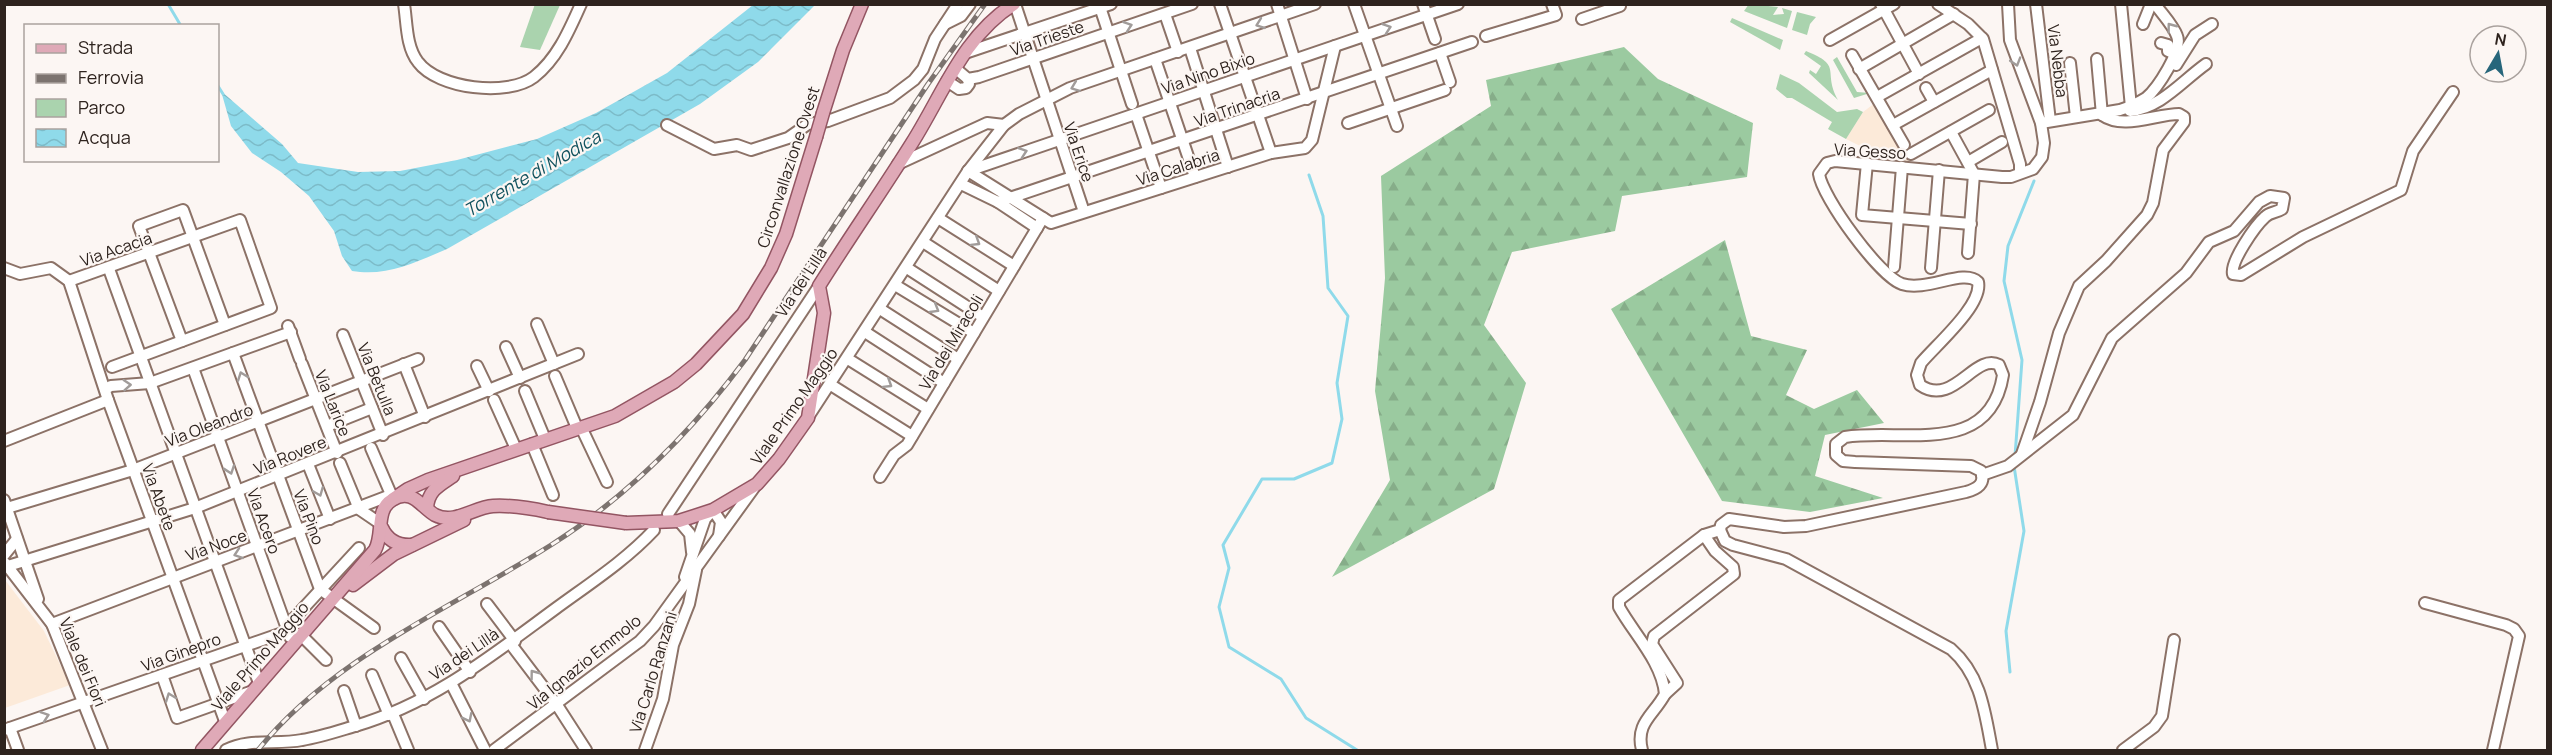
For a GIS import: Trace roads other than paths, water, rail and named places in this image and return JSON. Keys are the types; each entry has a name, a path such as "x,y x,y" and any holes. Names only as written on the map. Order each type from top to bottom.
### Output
{"main road":[{"name":"Circonvallazione Ovest","path":"579,428 615,416 654,394 696,364 743,314 771,268 782,242 843,50 862,4"},
{"path":"978,34 1000,4"},
{"path":"978,34 1015,4"},
{"name":"Via dei Lillà","path":"819,286 978,34"},
{"path":"808,418 824,313 819,286"},
{"name":"Viale Primo Maggio","path":"502,506 526,507 626,523 679,521 713,510 757,484 779,459 808,418"},
{"path":"335,598 375,550 382,526 382,513 392,497 418,484 579,428"},
{"path":"382,526 390,540 404,545 417,542 430,525 427,508 430,494 435,488 470,466"},
{"path":"392,497 415,498 436,515 451,518 486,507 502,506"},
{"path":"335,598 417,542 486,510 502,506"},
{"name":"Viale Primo Maggio","path":"211,737 254,688 291,634 335,598"},
{"path":"195,750 211,737"},
{"path":"202,750 211,737"}],"street":[{"path":"404,4 409,42 418,63 425,69 460,84 501,89 524,84 542,70 565,39 581,4"},
{"path":"667,125 714,148 737,145 751,150 788,138 808,124 847,115 890,98 904,89 923,69 935,39 958,4"},
{"path":"945,24 961,16 970,4"},
{"name":"Via Erice","path":"1015,4 1084,212"},
{"name":"Via Trieste","path":"947,81 959,89 966,88 973,78 1192,4"},
{"path":"1220,4 1271,153"},
{"path":"1277,4 1307,99"},
{"path":"898,164 987,123 1004,125 1070,88 1315,4"},
{"path":"1354,4 1397,126"},
{"name":"Via Nino Bixio","path":"968,171 1059,140 1134,109 1170,102 1205,91 1366,35 1425,10 1458,4"},
{"path":"1938,4 1954,14 1982,38 2020,164 2020,172 2033,169 2042,157 2046,122 2010,40 2008,4"},
{"name":"Via Nebba","path":"2036,4 2046,122"},
{"path":"2121,4 2126,109"},
{"path":"2046,122 2102,115 2126,109 2155,89 2175,54 2177,35 2153,4 2143,24"},
{"path":"965,53 1103,6 1121,71 1161,188"},
{"path":"1582,19 1595,9 1620,6"},
{"path":"1830,40 1886,6 1919,74"},
{"path":"1425,10 1435,39"},
{"path":"1486,36 1554,10"},
{"path":"1165,14 1178,52"},
{"path":"1860,69 1954,14"},
{"path":"2146,97 2156,94 2195,35 2212,24"},
{"path":"1877,97 1982,38"},
{"name":"Via Trinacria","path":"998,202 1183,142 1472,42"},
{"path":"2161,43 2168,45 2168,51 2175,54"},
{"path":"1323,93 1335,46"},
{"path":"1190,48 1228,167"},
{"path":"1348,123 1447,86 1440,53"},
{"path":"1852,55 1907,149 1951,132 1989,111"},
{"path":"2097,58 2102,115"},
{"path":"1155,59 1195,177"},
{"path":"2070,63 2076,117"},
{"path":"2126,109 2132,111 2150,105 2173,92 2206,64"},
{"path":"955,68 973,78"},
{"path":"1893,125 1992,70"},
{"path":"1926,87 1934,102"},
{"name":"Via Calabria","path":"1044,223 1271,153 1305,148 1312,140 1323,93"},
{"path":"1992,750 1976,684 1965,661 1951,649 1786,559 1725,541 1720,530 1724,521 1736,518 1784,527 1821,523 1966,492 1980,486 1982,476 2008,466 2073,415 2112,338 2186,273 2209,242 2234,231 2259,202 2270,196 2284,198 2284,206 2265,217 2234,260 2231,268 2233,274 2241,275 2303,237 2392,196 2405,184 2413,151 2453,93"},
{"path":"2022,454 2040,402 2059,333 2079,286 2106,261 2147,215 2153,203 2163,150 2184,122 2184,117 2179,114 2142,120 2108,119 2102,115"},
{"name":"Viale Primo Maggio","path":"808,418 968,171 1004,125"},
{"path":"1951,132 1974,174 1968,253"},
{"path":"1968,162 2002,142"},
{"name":"Via Gesso","path":"1982,476 1981,471 1971,466 1855,462 1843,461 1836,455 1836,444 1845,437 1936,434 1968,428 1982,419 1999,394 2003,375 2001,368 1990,362 1979,366 1962,382 1945,388 1925,388 1917,381 1921,363 1973,305 1978,293 1978,282 1968,276 1935,285 1917,286 1894,280 1865,250 1820,180 1821,168 1835,161 2011,177 2020,172"},
{"path":"1867,163 1862,215 1971,224"},
{"path":"1894,267 1902,167"},
{"path":"968,171 1044,223"},
{"path":"1931,268 1939,171"},
{"path":"961,184 1044,223"},
{"path":"112,366 138,352 180,337 224,321 183,210 140,226 180,337"},
{"path":"938,218 1014,266"},
{"name":"Via Acacia","path":"4,268 20,274 51,268 69,281 108,269 240,220 270,308 224,321"},
{"name":"Via dei Miracoli","path":"880,477 894,456 907,445 1014,266 1044,223"},
{"path":"923,242 999,291"},
{"path":"906,268 983,317"},
{"path":"108,269 217,562 245,646 254,688 177,718 162,675"},
{"name":"Via Abete","path":"69,281 106,395 225,721"},
{"path":"895,285 974,333"},
{"name":"Via dei Lillà","path":"668,514 819,286"},
{"path":"880,309 958,359"},
{"path":"537,324 554,364"},
{"name":"Via Larice","path":"233,353 289,329 359,509"},
{"path":"865,332 944,383"},
{"name":"Via Betulla","path":"343,335 383,435"},
{"path":"506,347 520,378"},
{"path":"4,441 106,395 111,386 151,388 195,372 233,353"},
{"name":"Via Pino","path":"233,353 320,589"},
{"name":"Via Rovere","path":"6,561 26,562 195,508 308,464 338,458 425,417 491,396 520,378 578,354"},
{"name":"Via Oleandro","path":"6,504 133,470 418,359"},
{"path":"848,359 928,409"},
{"path":"404,364 425,417"},
{"path":"477,366 516,449"},
{"name":"Via Acero","path":"195,372 291,634"},
{"path":"555,376 607,482"},
{"path":"831,385 912,436"},
{"path":"525,391 545,439"},
{"path":"327,426 372,408"},
{"path":"532,444 553,495"},
{"path":"371,448 392,497"},
{"path":"308,464 330,519"},
{"path":"682,586 757,484"},
{"name":"Via Noce","path":"52,624 392,497"},
{"path":"6,504 42,608"},
{"path":"359,509 382,526"},
{"path":"682,586 705,519 713,510 721,522 719,537"},
{"path":"679,521 690,534 693,554"},
{"name":"Via dei Lillà","path":"228,749 255,743 275,747 356,726 391,714 452,685 639,546 654,530"},
{"path":"1663,668 1618,603 1704,535 1720,530"},
{"path":"1642,750 1639,733 1642,724 1665,694 1663,668 1652,644 1654,636 1734,574 1733,567 1715,551 1704,535"},
{"path":"6,561 17,538"},
{"path":"327,660 291,634 320,589 359,548"},
{"name":"Viale dei Fiori","path":"6,561 52,624 85,702 102,750"},
{"name":"Via Carlo Ranzani","path":"645,750 663,699 673,645 689,604 697,566"},
{"name":"Via Ignazio Emmolo","path":"494,750 640,641 654,626 682,586"},
{"path":"320,589 375,628"},
{"path":"2425,603 2506,625 2514,629 2519,636 2493,750"},
{"path":"487,604 586,750"},
{"path":"439,627 470,672"},
{"name":"Via Ginepro","path":"7,729 204,659 291,634"},
{"path":"2122,750 2154,727 2162,716 2174,640"},
{"path":"401,658 424,699"},
{"path":"372,675 408,750"},
{"path":"452,685 484,750"},
{"path":"345,691 356,726"},
{"path":"7,729 18,750"},
{"path":"211,737 228,749"}],"water":[{"path":"753,5 815,5 758,62 700,104 447,249 401,267 377,272 352,271 342,256 334,231 309,196 281,172 252,153 231,126 221,91 282,144 298,163 358,172 400,171 457,160 537,139 596,113 667,73"}],"waterway":[{"name":"Torrente di Modica","path":"168,4 180,24"},
{"name":"Torrente di Modica","path":"219,88 223,94"},
{"path":"1309,175 1323,216 1328,288 1348,316 1337,383 1342,419 1332,463 1294,479 1262,479 1223,545 1229,568 1219,607 1229,647 1281,679 1306,718 1357,750"},
{"path":"2015,456 2022,360 2004,281 2008,246 2034,181"},
{"path":"2010,672 2006,631 2024,531 2014,466"}],"railway":[{"path":"258,750 288,717 358,661 396,636 551,545 606,506 657,461 703,412 745,360 928,84 985,4"}]}
